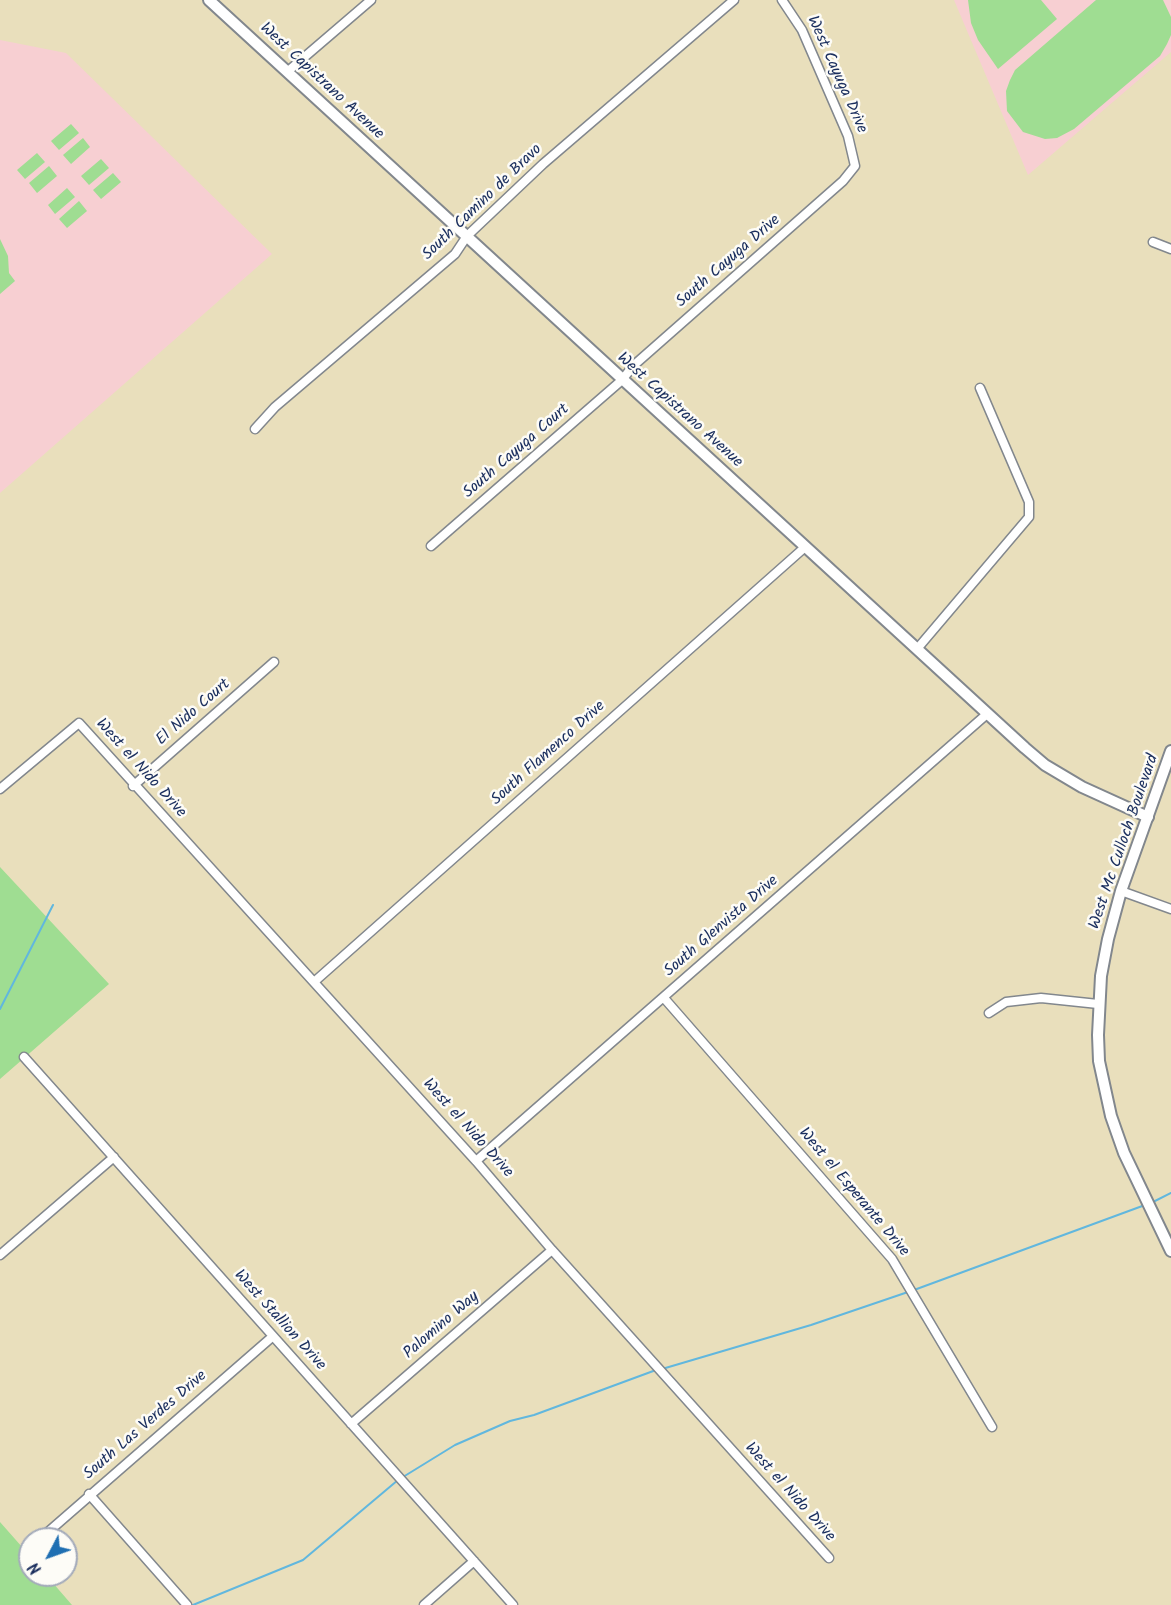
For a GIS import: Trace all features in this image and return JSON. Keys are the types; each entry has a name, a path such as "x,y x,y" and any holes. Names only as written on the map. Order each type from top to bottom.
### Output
{"street":[{"name":"West Capistrano Avenue","path":"209,0 987,714 1062,776 1148,817"},
{"path":"287,72 371,0"},
{"name":"South Camino de Bravo","path":"255,429 274,407 455,254 467,236 543,164 734,0"},
{"name":"West Cayuga Drive","path":"782,0 802,30 848,136 855,166"},
{"name":"South Cayuga Drive","path":"622,380 633,366 843,181 855,166"},
{"path":"1153,242 1171,249"},
{"name":"South Cayuga Court","path":"431,546 622,380"},
{"path":"917,649 1029,517 1029,502 980,388"},
{"name":"South Flamenco Drive","path":"314,982 804,548"},
{"name":"El Nido Court","path":"134,786 274,662"},
{"name":"South Glenvista Drive","path":"476,1161 987,714"},
{"name":"West el Nido Drive","path":"0,789 79,723 476,1161 552,1250 829,1558"},
{"name":"West Mc Culloch Boulevard","path":"1171,751 1121,891 1103,957 1098,1004 1099,1061 1105,1091 1124,1153 1171,1251"},
{"path":"1121,891 1171,909"},
{"name":"West el Esperante Drive","path":"664,998 892,1259 992,1427"},
{"path":"989,1013 1006,1002 1041,998 1098,1004"},
{"name":"West Stallion Drive","path":"24,1057 513,1605"},
{"path":"0,1255 114,1157"},
{"name":"Palomino Way","path":"351,1424 552,1250"},
{"name":"South Las Verdes Drive","path":"53,1527 272,1337"},
{"path":"89,1494 187,1605"},
{"path":"424,1605 474,1561"}],"shaded area":[{"path":"954,0 1171,0 1171,52 1028,175"},
{"path":"0,40 66,53 272,254 0,493"}],"green space":[{"path":"968,0 1041,0 1057,19 998,69 978,40 971,23"},
{"path":"1096,0 1163,0 1171,17 1171,35 1167,44 1160,56 1074,129 1057,138 1045,139 1023,132 1007,111 1006,91 1015,70"},
{"path":"71,124 79,133 59,150 51,141"},
{"path":"83,138 90,147 71,164 63,155"},
{"path":"37,153 45,162 25,179 17,170"},
{"path":"101,159 109,168 89,185 81,176"},
{"path":"49,166 57,176 37,193 29,183"},
{"path":"113,173 121,182 101,199 93,190"},
{"path":"67,188 75,197 55,214 48,205"},
{"path":"79,201 87,211 67,228 59,219"},
{"path":"0,239 8,256 9,273 15,281 0,294"},
{"path":"0,867 109,984 0,1079"},
{"path":"0,1522 18,1542 18,1587 56,1587 72,1605 0,1605"}],"waterway":[{"path":"0,1009 53,905"},
{"path":"1153,1202 1171,1193"},
{"path":"914,1290 1145,1205"},
{"path":"662,1369 811,1325 908,1292"},
{"path":"403,1477 455,1445 510,1421 534,1415 656,1370"},
{"path":"193,1605 303,1560 398,1480"}]}
